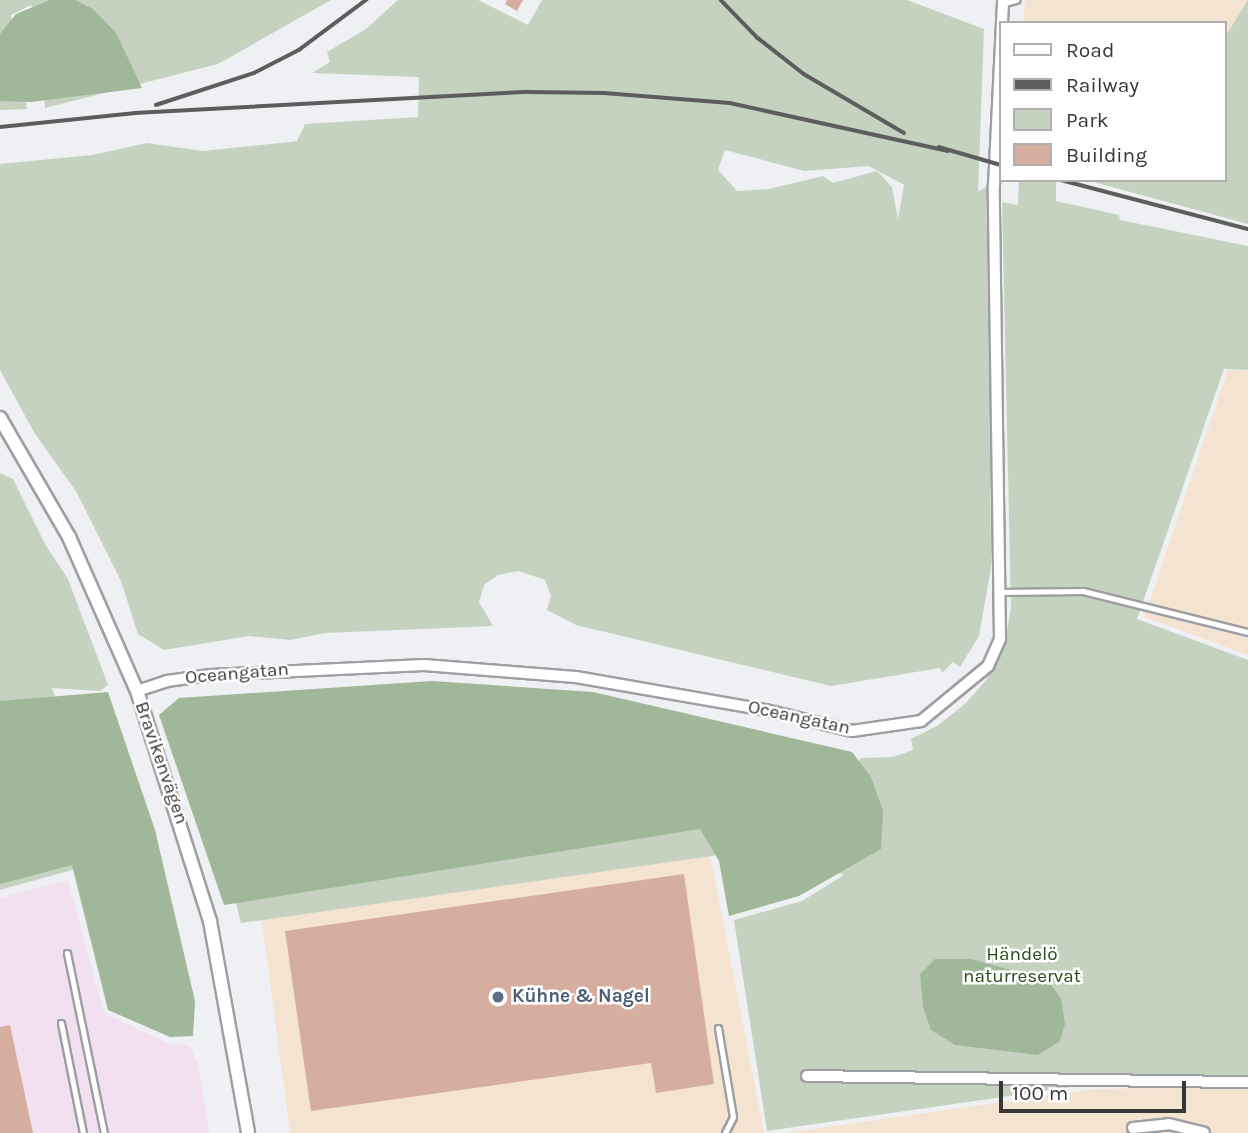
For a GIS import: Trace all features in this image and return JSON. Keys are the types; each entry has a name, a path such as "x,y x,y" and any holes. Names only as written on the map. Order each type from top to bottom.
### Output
{"street":[{"name":"Oceangatan","path":"1001,21 1002,2"},
{"name":"Oceangatan","path":"137,691 167,681 211,675 424,665 576,677 766,710 852,731 921,721 988,667 1000,639 994,163 1000,42"},
{"name":"Bravikenvägen","path":"0,418 69,537 137,691 210,920 248,1133"},
{"path":"807,1076 1248,1082"},
{"path":"1133,1128 1169,1124 1204,1133"}],"lane":[{"path":"1002,2 1016,0"},
{"path":"1000,592 1083,591 1248,632"},
{"path":"67,953 104,1133"},
{"path":"61,1023 83,1133"},
{"path":"718,1028 733,1117 725,1133"}],"shaded area":[{"path":"1025,0 1248,0 1248,32 1227,59 1227,21 1023,21"},
{"path":"1228,370 1248,371 1248,655 1144,617"},
{"name":"Kühne & Nagel","path":"701,837 712,864 764,1133 290,1133 260,907"},
{"path":"68,880 104,1013 168,1043 190,1046 199,1067 209,1133 0,1133 0,898"},
{"path":"1248,1087 1248,1133 784,1133 1094,1089"}],"green space":[{"path":"0,0 331,0 218,64 45,108 40,32 31,5 11,15 27,109 0,110"},
{"path":"50,0 75,0 93,9 116,33 142,88 31,102 0,101 0,34 16,14"},
{"path":"398,0 478,0 528,25 542,0 907,0 984,29 978,192 989,185 991,568 979,636 960,667 953,662 942,673 940,668 831,686 576,625 547,610 551,596 545,580 519,571 498,575 484,585 479,602 493,626 325,633 291,640 249,636 164,650 138,634 121,581 76,491 35,434 0,370 0,164 92,155 147,143 202,151 290,142 297,141 305,124 418,117 419,77 312,73 330,62 327,52 366,29","holes":["725,150 804,171 869,166 904,185 898,219 892,187 877,171 833,183 823,176 769,189 737,191 718,170"]},
{"path":"1248,0 1248,224 1093,182 1227,182 1227,34"},
{"name":"Händelö naturreservat","path":"1019,182 1056,182 1056,201 1119,215 1120,220 1248,246 1248,370 1224,369 1137,619 1248,660 1248,1084 1093,1084 767,1131 734,920 802,901 844,875 774,847 241,923 188,713 848,776 861,758 893,757 913,750 911,739 937,726 965,704 987,679 1005,641 1011,608 1002,202 1018,205"},
{"path":"0,473 13,479 46,546 68,579 108,685 100,691 52,688 115,858 0,890"},
{"path":"432,681 593,692 852,752 871,777 883,811 881,849 799,896 729,916 719,861 700,829 224,905 159,715 179,698"},
{"path":"108,692 155,830 195,1001 193,1036 170,1037 108,1010 72,865 0,884 0,701"},
{"path":"935,959 971,959 1047,980 1061,998 1065,1024 1060,1041 1038,1055 955,1045 931,1030 923,1007 920,974"}],"building":[{"path":"507,0 523,0 517,11 505,4"},
{"name":"Kühne & Nagel","path":"684,874 714,1084 656,1093 651,1063 311,1111 285,931"},
{"path":"10,1025 33,1133 0,1133 0,1027"}],"railway":[{"path":"156,105 254,73 299,50 366,0"},
{"path":"721,0 758,38 804,74 904,133"},
{"path":"0,127 135,113 528,92 604,93 730,103 948,151"},
{"path":"939,147 1000,165"},
{"path":"1069,182 1248,229"}],"place":[{"name":"Kühne & Nagel","path":"498,997"}]}
